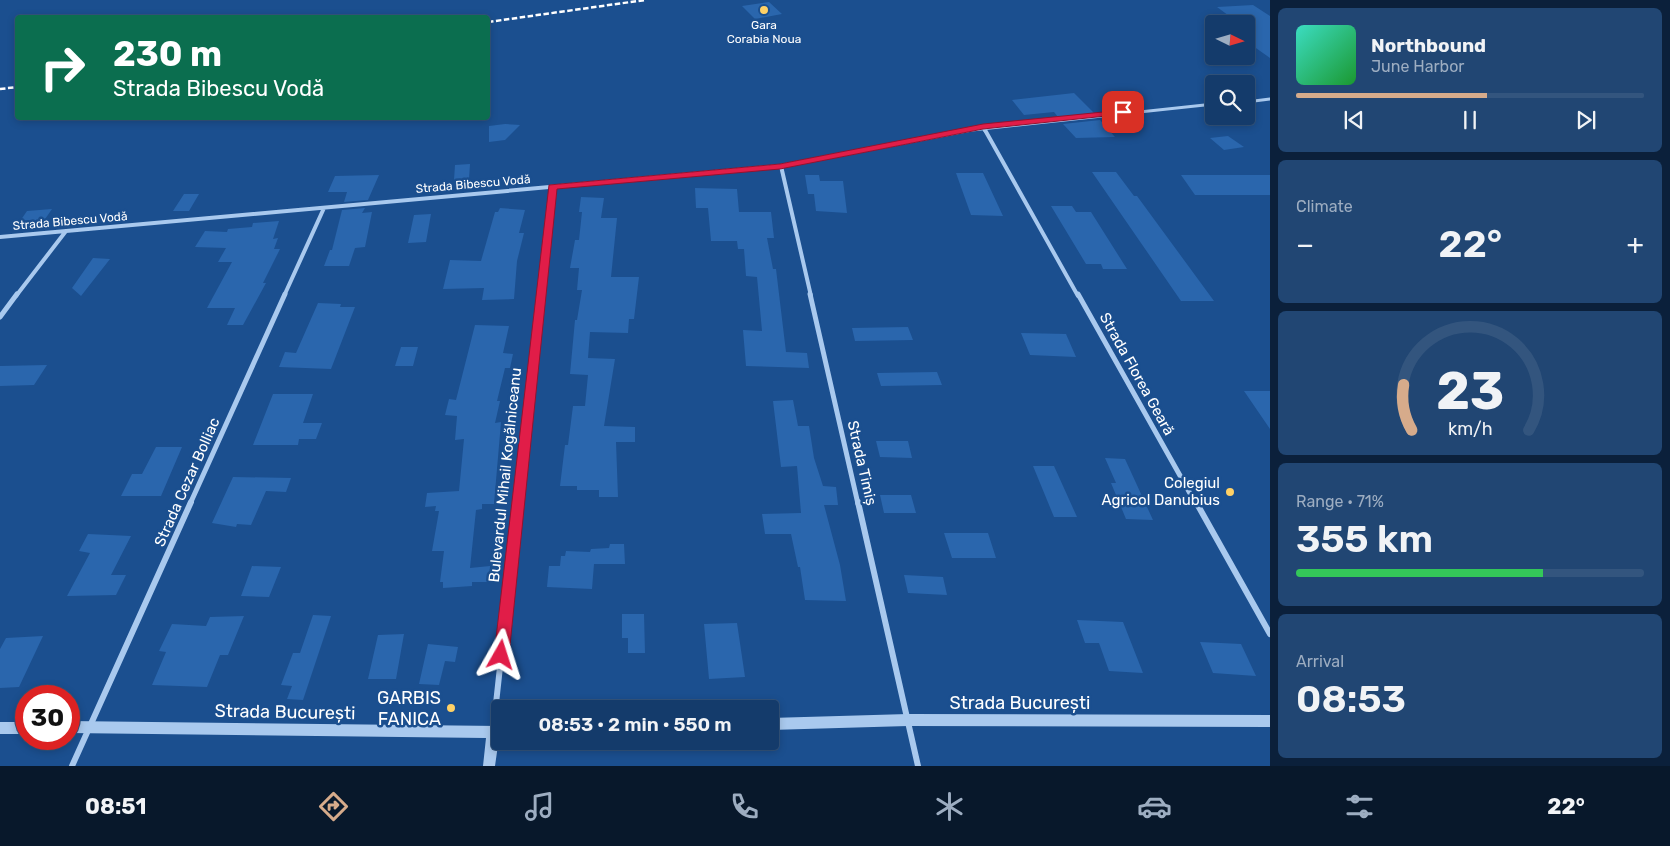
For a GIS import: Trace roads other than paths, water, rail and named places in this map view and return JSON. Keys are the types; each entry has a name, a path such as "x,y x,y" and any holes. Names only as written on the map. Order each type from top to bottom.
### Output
{"street":[{"path":"1255,101 1270,99"},
{"name":"Strada Bibescu Vodă","path":"0,237 780,166 983,126 1205,105"},
{"name":"Strada Florea Geară","path":"983,126 1270,634"},
{"name":"Strada Timiș","path":"780,166 918,766"},
{"name":"Bulevardul Mihail Kogălniceanu","path":"499,700 552,187"},
{"name":"Strada Cezar Bolliac","path":"72,766 324,208"},
{"path":"0,317 66,231"},
{"name":"Strada București","path":"779,724 908,720 1270,722"},
{"name":"Strada București","path":"80,726 491,733"},
{"path":"0,728 15,728"},
{"name":"Bulevardul Mihail Kogălniceanu","path":"489,766 492,750"}],"railway":[{"path":"490,22 645,0"},
{"path":"0,89 15,87"}],"place":[{"name":"Gara Corabia Noua","path":"764,10"},
{"name":"Colegiul Agricol Danubius","path":"1230,492"},
{"name":"GARBIS FANICA","path":"451,708"}]}
